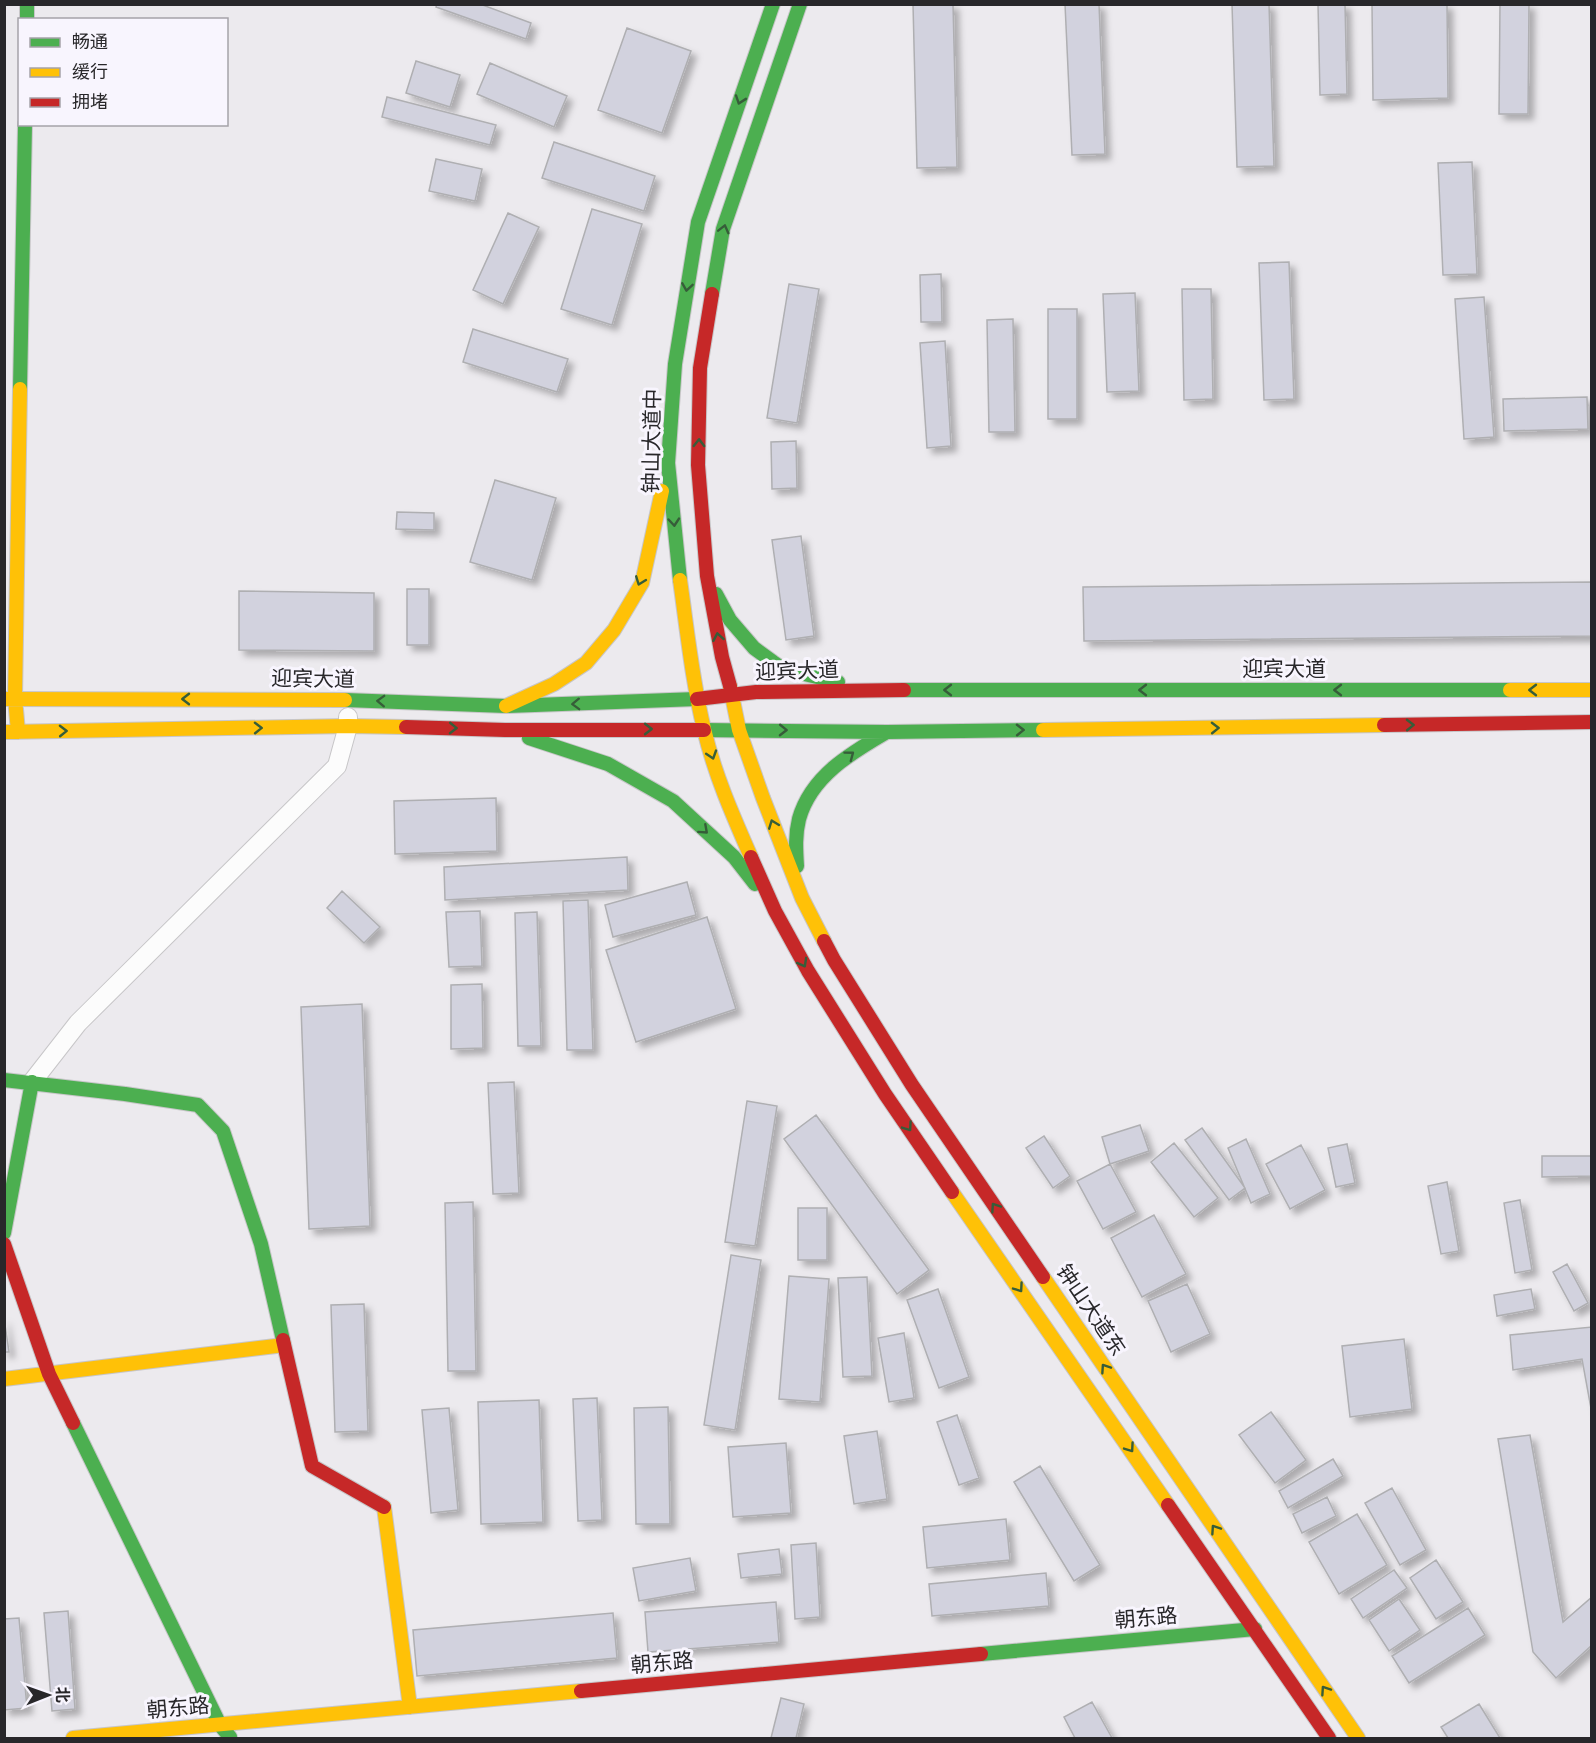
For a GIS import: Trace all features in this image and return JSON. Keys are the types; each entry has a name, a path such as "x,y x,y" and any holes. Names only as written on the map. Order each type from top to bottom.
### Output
{"main road":[{"path":"754,59 763,4"},
{"name":"钟山大道中","path":"773,4 698,222 675,364 668,463 678,569 697,699 704,729 729,808 776,911"},
{"path":"781,60 789,4"},
{"path":"800,4 723,229 700,368 698,465 707,576 722,657 740,730 763,798 802,898"},
{"path":"25,126 11,732 348,726 505,730 704,729 887,732 1592,722"},
{"path":"506,706 554,684 586,663 614,630 642,583 668,463"},
{"path":"707,576 730,620 754,648 783,669 873,690"},
{"name":"迎宾大道","path":"10,698 348,700 506,706 697,699 756,692 873,690 1592,690"},
{"path":"505,730 608,764 673,801 734,857 776,911 808,971 885,1094 1329,1738"},
{"path":"802,898 795,853 798,823 810,792 824,775 853,751 887,732"},
{"name":"钟山大道东","path":"802,898 834,960 912,1085 1358,1738"},
{"path":"4,1080 198,1105 223,1131 261,1244 312,1466 386,1508 410,1707"},
{"path":"4,1233 32,1082"},
{"path":"4,1244 49,1374 220,1725 231,1738"},
{"path":"4,1379 285,1345"},
{"name":"朝东路","path":"73,1738 1255,1629"}],"street":[{"path":"32,1082 78,1023 337,766 348,726 348,700"}],"building":[{"path":"437,4 480,4 531,23 526,39 436,7"},
{"path":"913,4 953,4 957,167 917,168"},
{"path":"1065,4 1099,4 1105,154 1072,155"},
{"path":"1232,4 1269,4 1274,166 1237,167"},
{"path":"1318,4 1345,4 1347,94 1320,95"},
{"path":"1372,4 1447,4 1448,98 1373,100"},
{"path":"1500,4 1529,4 1528,114 1499,114"},
{"path":"627,28 691,51 662,133 598,110"},
{"path":"416,61 460,75 450,107 406,93"},
{"path":"490,63 567,96 554,127 477,94"},
{"path":"387,97 496,125 490,145 382,117"},
{"path":"554,142 655,176 644,211 542,178"},
{"path":"436,159 482,169 475,201 429,191"},
{"path":"1472,162 1477,274 1443,275 1438,163"},
{"path":"592,209 642,224 612,325 561,309"},
{"path":"508,213 539,227 503,304 473,290"},
{"path":"1289,262 1294,399 1264,400 1259,263"},
{"path":"941,274 942,322 921,322 920,275"},
{"path":"789,284 819,289 797,423 767,418"},
{"path":"1182,289 1211,289 1213,399 1184,400"},
{"path":"1135,293 1139,391 1107,392 1103,294"},
{"path":"1484,297 1494,437 1464,439 1455,299"},
{"path":"1048,309 1077,309 1077,419 1048,419"},
{"path":"1013,319 1015,432 989,432 987,320"},
{"path":"473,329 568,359 557,392 463,362"},
{"path":"945,341 951,446 927,448 920,343"},
{"path":"1587,397 1588,429 1504,431 1503,399"},
{"path":"796,441 797,488 772,489 771,442"},
{"path":"495,480 556,498 532,580 470,562"},
{"path":"397,512 434,513 434,530 396,529"},
{"path":"801,536 814,636 786,640 772,540"},
{"path":"1592,582 1592,636 1084,641 1083,587"},
{"path":"407,589 429,589 429,645 407,645"},
{"path":"239,591 374,593 374,651 239,650"},
{"path":"496,798 497,851 395,854 394,801"},
{"path":"627,857 628,890 445,900 444,867"},
{"path":"687,882 696,915 613,937 605,905"},
{"path":"342,891 380,927 364,943 327,908"},
{"path":"588,900 593,1050 567,1050 563,901"},
{"path":"480,911 482,966 449,967 446,912"},
{"path":"537,912 541,1046 518,1046 515,913"},
{"path":"707,917 736,1009 636,1042 606,950"},
{"path":"482,984 483,1048 451,1049 451,985"},
{"path":"362,1004 370,1226 309,1229 301,1007"},
{"path":"514,1082 519,1193 493,1194 488,1083"},
{"path":"747,1101 777,1106 755,1246 725,1242"},
{"path":"816,1115 929,1270 897,1294 784,1139"},
{"path":"1140,1125 1149,1151 1110,1164 1102,1137"},
{"path":"1202,1128 1245,1188 1229,1200 1185,1140"},
{"path":"1044,1136 1070,1176 1053,1188 1026,1148"},
{"path":"1246,1139 1270,1194 1251,1203 1228,1148"},
{"path":"1174,1143 1218,1198 1194,1217 1151,1162"},
{"path":"1347,1144 1355,1183 1336,1187 1328,1148"},
{"path":"1301,1145 1325,1190 1290,1209 1266,1164"},
{"path":"1542,1156 1592,1156 1592,1176 1542,1177"},
{"path":"1110,1164 1136,1212 1103,1229 1077,1181"},
{"path":"1447,1182 1459,1251 1441,1254 1428,1186"},
{"path":"1520,1200 1532,1270 1515,1273 1504,1203"},
{"path":"473,1202 476,1371 448,1371 445,1203"},
{"path":"798,1208 827,1208 827,1260 798,1260"},
{"path":"1154,1215 1186,1274 1142,1297 1111,1238"},
{"path":"731,1255 761,1260 735,1430 704,1425"},
{"path":"1567,1264 1588,1303 1574,1311 1553,1272"},
{"path":"789,1276 829,1279 820,1402 779,1399"},
{"path":"867,1277 872,1376 843,1377 838,1278"},
{"path":"1187,1284 1210,1334 1171,1352 1148,1301"},
{"path":"938,1289 969,1377 939,1388 907,1300"},
{"path":"1531,1289 1535,1309 1497,1316 1494,1295"},
{"path":"364,1304 368,1431 335,1432 331,1305"},
{"path":"4,1318 9,1352 4,1352"},
{"path":"1592,1327 1592,1414 1582,1359 1513,1370 1510,1335"},
{"path":"904,1333 914,1398 889,1402 878,1338"},
{"path":"1404,1339 1412,1409 1350,1417 1342,1346"},
{"path":"597,1398 602,1520 578,1521 573,1399"},
{"path":"539,1400 543,1522 481,1524 478,1402"},
{"path":"668,1407 670,1524 636,1524 634,1408"},
{"path":"449,1408 458,1510 431,1513 422,1410"},
{"path":"1271,1412 1306,1460 1275,1483 1239,1435"},
{"path":"957,1415 979,1478 959,1485 937,1422"},
{"path":"877,1431 887,1499 854,1504 844,1436"},
{"path":"1530,1435 1563,1622 1592,1597 1592,1645 1556,1678 1533,1652 1498,1439"},
{"path":"786,1443 791,1513 733,1517 728,1447"},
{"path":"1333,1459 1343,1476 1288,1508 1279,1491"},
{"path":"1040,1466 1100,1565 1074,1581 1014,1482"},
{"path":"1392,1488 1426,1550 1400,1565 1365,1503"},
{"path":"1327,1497 1336,1516 1302,1533 1293,1514"},
{"path":"1357,1514 1387,1565 1339,1594 1309,1542"},
{"path":"1006,1519 1010,1560 927,1568 923,1527"},
{"path":"816,1543 820,1617 795,1619 791,1545"},
{"path":"779,1549 782,1574 741,1578 738,1554"},
{"path":"690,1558 696,1591 639,1601 633,1568"},
{"path":"1436,1560 1463,1602 1436,1619 1410,1578"},
{"path":"1394,1570 1407,1588 1363,1618 1351,1599"},
{"path":"1046,1573 1049,1606 932,1616 929,1584"},
{"path":"1399,1599 1420,1630 1389,1651 1369,1620"},
{"path":"776,1602 779,1642 648,1652 645,1612"},
{"path":"1468,1608 1485,1635 1409,1683 1392,1656"},
{"path":"68,1611 75,1709 52,1711 44,1613"},
{"path":"613,1613 617,1658 417,1676 413,1630"},
{"path":"19,1618 27,1708 4,1710 4,1619"},
{"path":"781,1698 804,1704 796,1738 771,1738"},
{"path":"1092,1702 1112,1738 1075,1738 1064,1717"},
{"path":"1479,1704 1500,1738 1448,1738 1441,1727"}],"traffic: fast":[{"path":"27,4 27,18"},
{"path":"680,580 668,463 675,364 698,222 773,4"},
{"path":"712,294 723,229 800,4"},
{"path":"20,389 25,126"},
{"path":"716,594 730,620 754,648 773,662 783,669 838,682"},
{"path":"904,690 1510,690"},
{"path":"345,700 506,706 697,699"},
{"path":"704,730 887,732 1043,730"},
{"path":"797,866 796,843 799,819 813,790 846,757 887,732"},
{"path":"529,738 608,764 673,801 734,857 755,884"},
{"path":"4,1080 198,1105 223,1131 261,1244 283,1340"},
{"path":"4,1233 32,1082"},
{"path":"73,1423 220,1725 230,1737"},
{"path":"981,1654 1255,1629"}],"traffic: slow":[{"path":"18,732 15,698 20,389"},
{"path":"506,706 554,684 586,663 614,630 642,583 662,491"},
{"path":"680,580 693,673 708,745 724,794 751,857"},
{"path":"730,686 739,730 763,798 802,898 824,941"},
{"path":"1510,690 1592,690"},
{"path":"4,699 345,700"},
{"path":"1043,730 1384,725"},
{"path":"4,732 406,727"},
{"path":"952,1192 1168,1505"},
{"path":"1043,1277 1358,1738"},
{"path":"4,1379 284,1345"},
{"path":"384,1507 410,1707"},
{"path":"73,1738 581,1691"}],"traffic: jam":[{"path":"712,294 700,368 698,465 707,576 722,657 730,686"},
{"path":"697,699 756,692 904,690"},
{"path":"1384,725 1592,722"},
{"path":"406,727 505,730 704,730"},
{"path":"751,857 775,911 808,971 885,1094 952,1192"},
{"path":"824,941 912,1085 1043,1277"},
{"path":"4,1244 49,1374 73,1423"},
{"path":"283,1340 312,1466 384,1507"},
{"path":"1168,1505 1329,1738"},
{"path":"581,1691 981,1654"}]}
